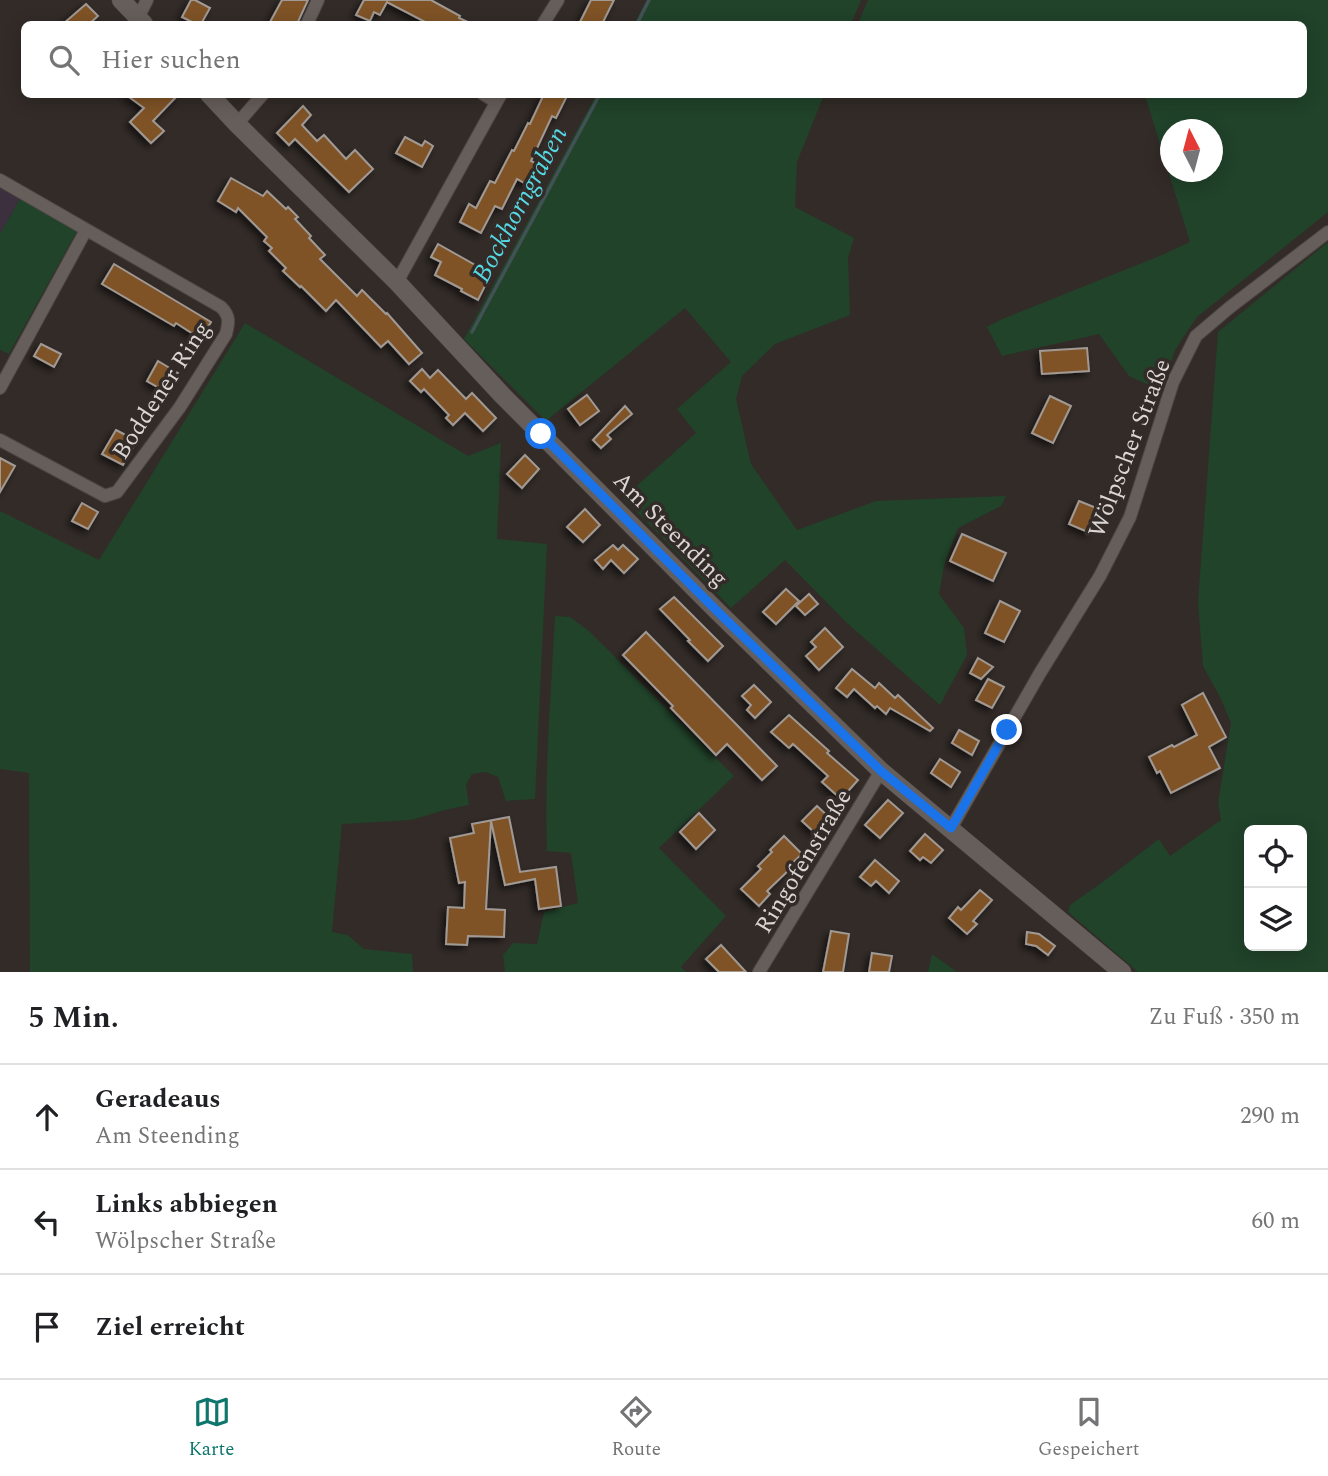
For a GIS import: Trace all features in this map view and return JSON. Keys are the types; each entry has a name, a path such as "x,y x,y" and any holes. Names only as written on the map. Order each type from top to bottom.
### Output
{"street":[{"path":"121,0 141,21"},
{"path":"141,21 147,0"},
{"path":"308,21 318,0"},
{"path":"545,21 558,0"},
{"name":"Am Steending","path":"213,98 397,282 494,387 881,771 1122,972"},
{"path":"237,124 260,98"},
{"path":"397,282 498,98"},
{"name":"Boddener Ring","path":"0,180 221,307 227,313 229,321 226,334 180,407 117,492 104,496 0,440"},
{"path":"0,388 86,230"},
{"name":"Wölpscher Straße","path":"951,828 1040,673 1100,576 1130,517 1172,382 1196,336 1328,232"},
{"name":"Ringofenstraße","path":"760,972 881,771"}],"shaded area":[{"path":"0,187 20,199 0,234"}],"green space":[{"path":"647,0 861,0 852,21 636,21"},
{"path":"868,0 1328,0 1328,212 1197,317 1175,350 1162,391 1129,376 1099,334 1002,356 987,327 1190,242 1172,182 1223,182 1223,119 1160,119 1160,144 1146,98 1307,98 1307,21 859,21"},
{"path":"594,98 823,98 797,162 795,207 854,238 848,258 850,315 775,344 742,376 736,399 751,464 797,530 876,501 1006,496 1001,506 958,528 944,566 939,594 964,628 967,655 940,705 847,623 785,560 731,608 623,498 696,433 677,409 731,362 685,308 546,421 464,339"},
{"path":"20,199 77,231 9,354 0,350 0,234"},
{"path":"1328,242 1328,972 1138,972 1068,912 1070,905 1159,839 1170,856 1221,820 1218,803 1231,723 1203,666 1198,602 1218,332"},
{"path":"245,323 468,456 501,443 497,539 547,544 535,799 506,801 498,777 486,772 472,774 466,785 469,805 411,820 342,824 332,932 348,935 364,949 412,954 413,972 30,972 29,773 0,769 0,511 99,560"},
{"path":"555,616 570,617 589,631 734,776 659,848 726,916 681,967 686,972 505,972 503,955 513,943 537,944 544,912 578,903 571,853 547,851 547,763"},
{"path":"932,954 957,972 928,972"}],"building":[{"path":"191,0 210,8 203,21 190,21 182,17"},
{"path":"282,0 308,0 298,21 271,21"},
{"path":"364,0 431,0 466,21 423,21 387,2 380,15 374,12 370,21 356,15"},
{"path":"591,0 614,0 604,21 580,21"},
{"path":"86,4 98,16 92,21 66,21"},
{"path":"130,98 175,98 153,121 164,131 151,143 130,122 144,108"},
{"path":"542,98 566,98 556,118 552,116 531,161 537,164 526,184 517,179 502,209 495,206 481,233 460,222 469,204 476,208 490,181 495,183 528,123 530,124"},
{"path":"303,106 311,115 302,125 317,141 324,135 346,159 355,150 373,169 349,192 295,139 289,145 277,133"},
{"path":"405,137 422,146 425,141 433,146 422,167 396,153"},
{"path":"231,178 263,196 267,191 286,209 288,207 311,236 309,238 325,255 320,259 357,296 362,290 387,313 422,353 409,364 388,341 381,347 336,300 326,311 283,271 286,268 269,251 272,248 264,241 267,237 238,208 236,212 218,201"},
{"path":"438,244 491,274 478,300 435,275 441,262 431,257"},
{"path":"114,264 211,322 201,339 102,284"},
{"path":"41,344 61,354 54,367 34,356"},
{"path":"1087,348 1089,371 1042,374 1040,351"},
{"path":"158,361 178,373 166,392 147,381"},
{"path":"422,369 430,378 438,370 466,399 472,393 496,418 483,431 465,413 453,425 446,418 449,415 424,389 421,392 410,381"},
{"path":"587,395 599,411 580,425 568,409"},
{"path":"1050,396 1071,406 1053,443 1032,433"},
{"path":"625,406 632,414 607,435 611,439 601,448 593,440"},
{"path":"116,430 137,441 123,465 102,454"},
{"path":"525,455 539,469 522,488 507,474"},
{"path":"0,458 15,466 0,492"},
{"path":"1079,501 1099,509 1090,533 1069,524"},
{"path":"82,503 98,512 88,529 72,521"},
{"path":"585,509 600,525 583,542 567,527"},
{"path":"962,534 1006,553 993,581 950,561"},
{"path":"613,545 618,550 623,545 638,559 624,573 611,560 603,569 595,560"},
{"path":"786,589 799,601 776,624 763,612"},
{"path":"809,594 818,604 805,615 796,606"},
{"path":"674,597 723,646 708,661 660,609"},
{"path":"1000,601 1020,611 1004,642 985,633"},
{"path":"825,628 843,647 819,670 806,656 816,647 811,642"},
{"path":"646,632 777,766 762,780 727,744 716,755 623,655"},
{"path":"978,658 993,667 981,679 970,673"},
{"path":"852,669 875,688 879,683 895,698 898,695 933,728 930,731 890,708 886,714 854,689 847,697 836,688"},
{"path":"988,679 1004,687 992,708 976,700"},
{"path":"754,685 771,702 755,718 747,710 751,705 742,696"},
{"path":"1203,693 1226,737 1209,747 1220,768 1171,793 1149,757 1197,735 1182,705"},
{"path":"789,715 858,780 841,799 822,782 828,776 793,744 789,748 771,732"},
{"path":"959,730 979,741 972,755 952,743"},
{"path":"940,759 960,772 951,787 931,773"},
{"path":"888,800 903,813 880,838 865,825"},
{"path":"817,806 830,818 815,833 802,821"},
{"path":"699,813 715,830 696,849 680,832"},
{"path":"509,817 520,872 556,867 561,906 539,909 535,879 505,885 491,821 486,909 505,910 504,937 468,936 467,945 446,944 448,907 464,908 465,882 459,883 450,838 474,833 472,824"},
{"path":"925,834 943,850 931,863 923,857 920,860 910,851"},
{"path":"784,836 802,854 767,891 770,894 759,906 741,889 761,869 758,866"},
{"path":"875,860 899,881 889,893 876,881 871,886 860,877"},
{"path":"980,890 992,900 973,921 977,924 967,934 949,918 958,907 961,910"},
{"path":"831,931 849,934 843,972 823,972"},
{"path":"1027,932 1039,934 1055,946 1048,955 1036,946 1026,944"},
{"path":"721,945 746,972 719,972 706,959"},
{"path":"872,953 892,956 889,972 869,972"}],"waterway":[{"name":"Bockhorngraben","path":"638,21 649,0"},
{"name":"Bockhorngraben","path":"472,332 598,98"}],"route":[{"path":"541,434 881,771 951,828 1007,730"}]}
